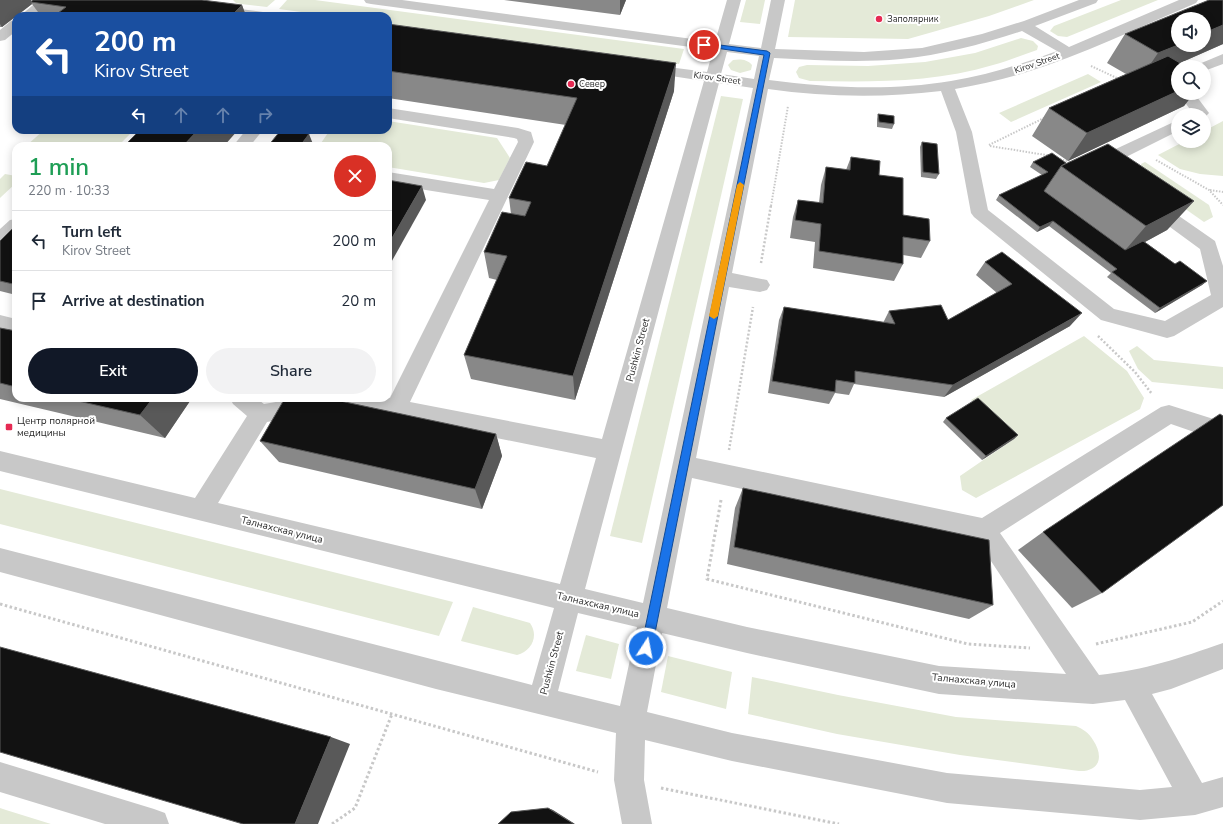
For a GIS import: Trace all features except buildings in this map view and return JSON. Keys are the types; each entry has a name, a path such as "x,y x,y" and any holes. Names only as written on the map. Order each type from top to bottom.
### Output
{"street":[{"path":"32,12 48,0"},
{"path":"371,0 767,53 830,56 873,56 921,52 960,45 1024,26 1091,0"},
{"name":"Pushkin Street","path":"541,701 734,0"},
{"path":"637,824 629,780 631,723 778,0"},
{"name":"Kirov Street","path":"629,66 808,90 839,92 897,91 946,86 993,77 1032,66 1191,0"},
{"path":"213,6 243,12"},
{"name":"Kirov Street","path":"1024,26 1068,52"},
{"path":"0,36 12,27"},
{"path":"1211,64 1223,58"},
{"path":"946,86 956,103 968,144 980,213 1108,315 1167,330 1222,298 1208,246 1134,192"},
{"path":"392,114 518,133 525,136 526,142 396,408"},
{"path":"1108,174 1095,165 1171,128"},
{"path":"244,142 252,134"},
{"path":"392,179 500,196"},
{"path":"0,240 12,229"},
{"path":"721,279 759,284"},
{"path":"0,323 12,326"},
{"path":"246,402 260,414"},
{"path":"201,510 260,414 330,402"},
{"path":"363,402 610,451"},
{"path":"984,530 1169,414 1223,432"},
{"name":"Талнахская улица","path":"0,461 570,599 746,640 939,680 1093,690 1132,685 1170,675 1223,656"},
{"path":"683,466 984,530 1093,690"},
{"path":"0,560 436,676 631,723 732,747 946,788 1140,805 1195,800 1223,792"},
{"path":"1132,685 1195,800"},
{"path":"0,777 154,824"}],"path":[{"path":"1089,65 1122,81"},
{"path":"787,106 759,284 707,579 968,644 1067,650 1192,622 1223,601"},
{"path":"1045,118 988,145 1048,154 1069,163"},
{"path":"1133,146 1209,190 1223,205"},
{"path":"1209,190 1223,192"},
{"path":"1095,333 1135,372"},
{"path":"0,604 629,780 839,824"},
{"path":"332,824 355,808 392,714"}],"green space":[{"path":"233,0 275,0 267,7 236,3"},
{"path":"287,0 315,0 684,49 679,64 392,25 392,12 301,12 279,9"},
{"path":"746,0 765,0 760,24 740,22"},
{"name":"Заполярник","path":"795,0 1034,0 989,16 908,39 788,37"},
{"path":"1121,0 1158,0 1067,37 1058,36 1050,31 1054,26"},
{"path":"1021,38 1033,41 1038,46 1037,50 993,65 948,75 879,81 810,81 799,78 796,72 799,67 807,65 868,66 925,62 975,53"},
{"path":"733,60 748,62 752,65 751,70 740,73 731,70 728,65"},
{"path":"1088,74 1101,82 1011,122 999,113"},
{"path":"721,96 743,99 642,543 610,536"},
{"path":"1223,121 1223,176 1200,174 1180,169 1158,155 1172,148 1211,148 1211,127"},
{"path":"392,122 497,138 510,158 499,180 484,183 392,168 392,142 322,142 327,134 392,134"},
{"path":"40,134 130,134 122,142 30,142"},
{"path":"1145,162 1209,205 1213,217 1204,222 1144,180 1141,164"},
{"path":"5,174 12,175 12,187 0,198 0,179"},
{"path":"1084,336 1127,371 1144,398 1140,409 976,498 962,490 960,476 1014,439 971,400"},
{"path":"1137,346 1154,360 1223,367 1223,389 1152,382 1138,369 1129,351"},
{"path":"0,489 453,602 439,636 0,524"},
{"path":"473,607 530,623 533,628 534,638 530,647 517,655 461,641"},
{"path":"586,635 619,644 611,679 576,671"},
{"path":"668,656 732,672 726,709 661,692"},
{"path":"752,677 956,717 1076,726 1090,735 1098,752 1098,762 1092,769 1079,771 960,755 837,734 748,714"},
{"path":"0,808 6,810 51,824 0,824"}],"slow traffic":[{"path":"714,316 740,185"}],"place":[{"name":"Заполярник","path":"879,19"},
{"name":"Север","path":"571,84"},
{"name":"Центр полярной медицины","path":"9,427"}],"route":[{"path":"646,648 767,53 704,45"}]}
